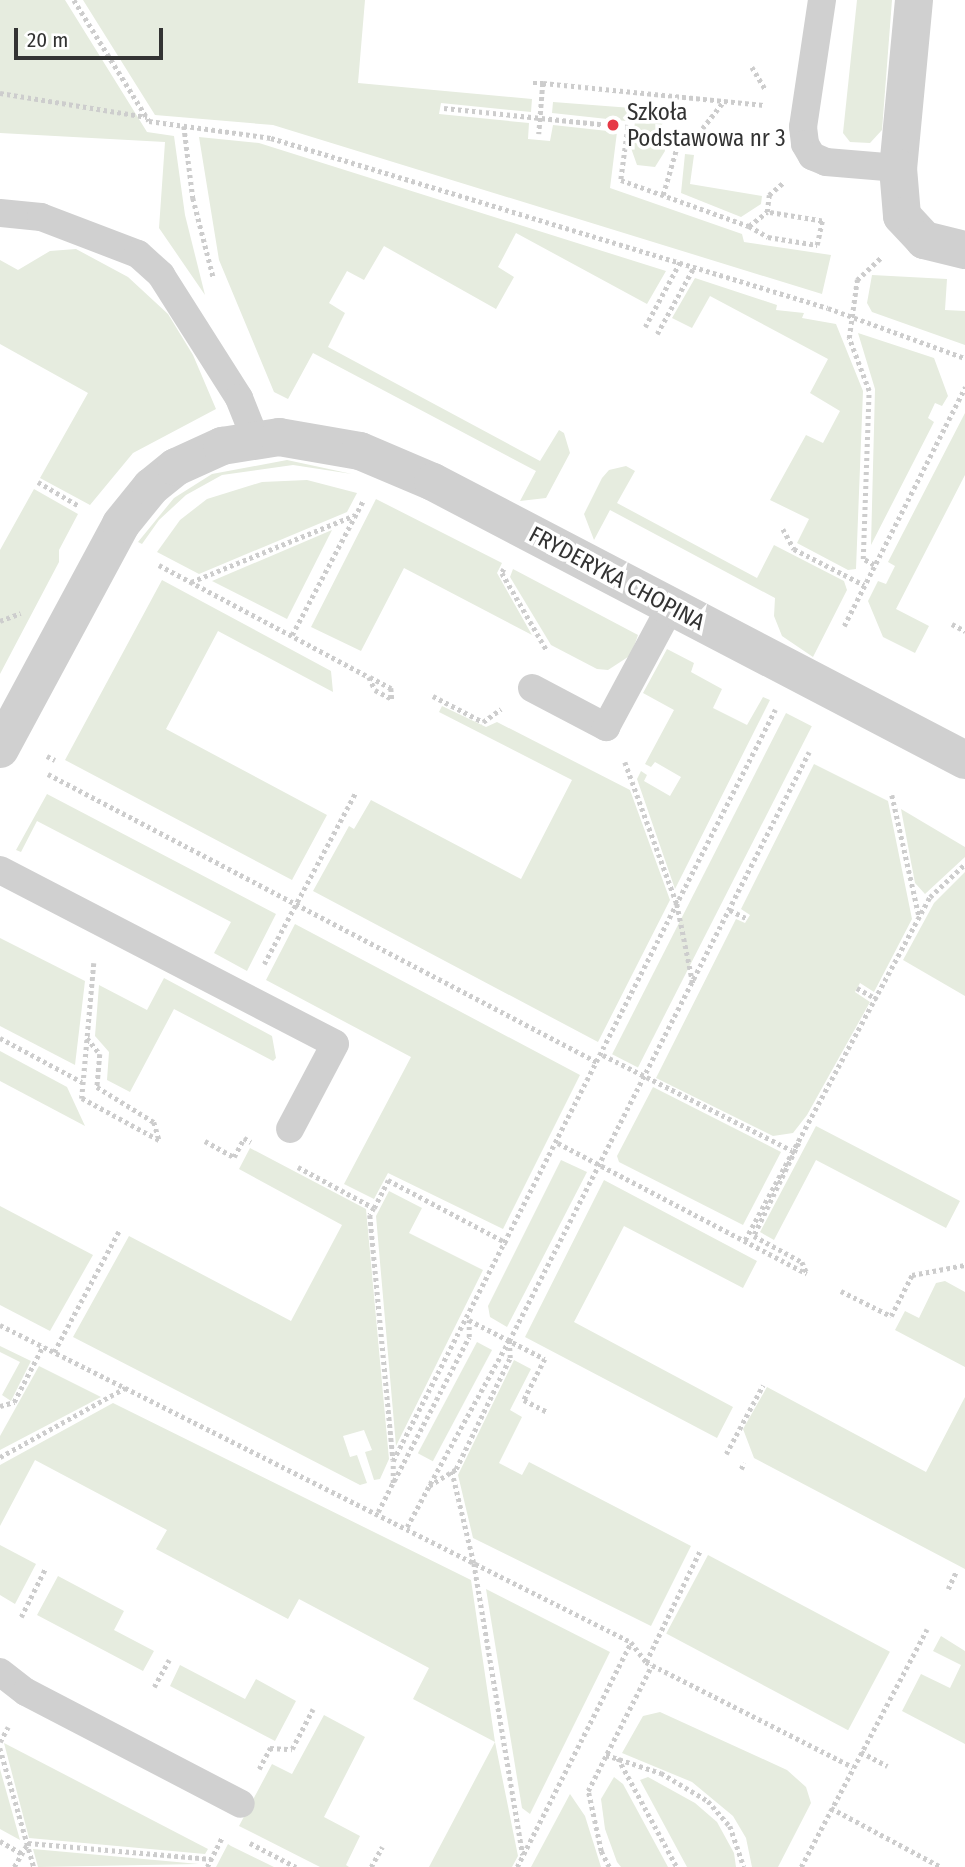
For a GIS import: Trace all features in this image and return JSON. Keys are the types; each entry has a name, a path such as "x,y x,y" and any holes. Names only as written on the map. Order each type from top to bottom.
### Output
{"street":[{"path":"914,0 898,168 902,216 912,231 923,240 965,250"},
{"name":"FRYDERYKA CHOPINA","path":"0,749 130,510 176,467 222,446 255,438 302,438 384,460 671,606 965,761"}],"lane":[{"path":"822,0 803,127 812,156 826,162 898,168"},
{"path":"0,213 41,217 138,254 161,275 239,398 255,438"},
{"path":"532,688 606,727 671,606"},
{"path":"0,870 335,1044 290,1129"},
{"path":"0,1672 26,1692 241,1804"}],"path":[{"path":"74,0 147,117"},
{"path":"533,83 770,105 763,79 752,67"},
{"path":"539,134 542,83"},
{"path":"0,93 147,117 184,126 271,138 680,262 853,317 965,358"},
{"path":"663,195 681,132 698,134 724,101"},
{"path":"444,108 628,127 621,180 749,226 768,237 817,245 822,221 767,212"},
{"path":"184,126 193,198 216,284"},
{"path":"749,226 767,212 769,195 812,156"},
{"path":"645,327 680,262"},
{"path":"657,334 694,267"},
{"path":"857,280 849,338 869,391 863,559 874,565"},
{"path":"844,626 965,387"},
{"path":"292,635 384,460"},
{"path":"38,482 81,508"},
{"path":"190,582 355,515"},
{"path":"783,529 794,549 864,585"},
{"path":"510,559 502,573 550,656 532,688"},
{"path":"159,565 391,688 392,699 375,690 369,677"},
{"path":"952,624 965,631"},
{"path":"433,696 483,722"},
{"path":"393,1461 457,1333 469,1320 780,701"},
{"path":"606,727 620,747 677,904 693,984"},
{"path":"407,1528 601,1165 809,751"},
{"path":"48,774 599,1063"},
{"path":"262,968 356,792"},
{"path":"892,795 919,916"},
{"path":"558,1143 807,1274 802,1262 754,1236 799,1142 919,916 930,897 965,864"},
{"path":"730,909 748,919"},
{"path":"87,1038 100,1054 97,1087 154,1122 159,1140 82,1098 82,1082 98,920"},
{"path":"857,988 877,999"},
{"path":"0,1038 82,1082"},
{"path":"603,1055 791,1150"},
{"path":"276,1156 290,1129"},
{"path":"205,1141 234,1157 244,1138 374,1208"},
{"path":"745,1240 791,1150 799,1142"},
{"path":"393,1483 370,1215 388,1180 507,1243"},
{"path":"54,1352 119,1231"},
{"path":"841,1292 891,1316 912,1275 965,1265"},
{"path":"469,1320 545,1359 524,1400 548,1412"},
{"path":"378,1513 469,1337 469,1320"},
{"path":"0,1325 631,1642 646,1662 853,1767"},
{"path":"429,1486 452,1471 510,1358 509,1341"},
{"path":"0,1406 14,1402 43,1346"},
{"path":"726,1454 763,1385"},
{"path":"0,1457 126,1388"},
{"path":"741,1469 744,1463"},
{"path":"452,1471 474,1563 523,1855"},
{"path":"646,1662 700,1551"},
{"path":"21,1617 46,1569"},
{"path":"948,1589 956,1572"},
{"path":"800,1867 927,1629"},
{"path":"517,1867 631,1642"},
{"path":"154,1687 169,1660"},
{"path":"609,1867 588,1791 652,1665"},
{"path":"270,1748 292,1749 313,1709"},
{"path":"0,1748 34,1867"},
{"path":"861,1752 887,1766"},
{"path":"606,1755 660,1773 708,1801 730,1826 744,1867"},
{"path":"617,1757 677,1867"},
{"path":"831,1808 941,1867"},
{"path":"0,1841 21,1853"},
{"path":"14,1867 27,1843"},
{"path":"27,1843 211,1859"},
{"path":"371,1867 382,1847"},
{"path":"260,1848 296,1867"}],"shaded area":[{"path":"0,0 65,0 147,132 174,136 185,215 205,295 159,228 165,142 0,133"},
{"path":"83,0 365,0 358,83 532,99 531,112 441,103 439,114 529,123 528,139 550,141 553,125 617,132 610,188 742,234 744,242 831,255 822,294 273,125 155,115"},
{"path":"857,0 892,0 882,130 870,143 850,142 843,133"},
{"path":"553,102 671,111 659,129 665,151 655,167 637,165 631,148 635,122 552,113"},
{"path":"199,137 259,143 666,271 647,304 516,233 498,267 514,277 496,309 384,246 364,280 347,271 329,303 345,313 328,347 540,461 559,430 564,433 570,453 546,498 520,501 536,471 313,353 288,399 274,392 219,260"},
{"path":"685,154 694,155 690,184 762,196 761,204 741,217 681,193"},
{"path":"76,249 128,277 168,314 193,355 216,409 133,453 90,505 40,478 88,393 0,344 0,260 18,270 50,251"},
{"path":"872,275 947,279 945,310 965,311 965,345 872,312 867,303"},
{"path":"695,278 777,305 776,310 804,313 802,318 836,324 863,391 856,569 848,570 797,543 809,519 770,500 806,435 823,443 840,411 810,393 828,359 710,296 692,328 672,318"},
{"path":"858,333 934,358 948,396 942,406 935,403 928,418 934,422 871,545 875,389"},
{"path":"965,413 965,475 896,609 929,626 915,653 883,637 868,601 878,581 886,584 895,566 888,562"},
{"path":"287,460 352,474 293,465 222,475 186,495 159,520 142,544 138,542 174,498 212,474"},
{"path":"626,466 635,471 617,503 757,578 774,545 844,581 847,590 813,657 782,636 774,616 775,598 610,510 594,540 584,514 602,478 609,470"},
{"path":"307,480 357,493 347,512 199,574 157,552 180,520 207,499 262,482"},
{"path":"34,489 78,514 59,550 59,562 0,674 0,550"},
{"path":"376,499 502,563 497,573 532,635 404,568 361,651 311,627"},
{"path":"332,530 287,619 212,581"},
{"path":"513,569 638,635 631,655 608,670 597,669 551,645 510,577"},
{"path":"162,580 331,671 333,692 218,631 166,729 327,815 292,880 65,760"},
{"path":"667,649 694,663 691,672 722,689 713,708 747,725 763,697 770,700 675,889 637,779 641,771 647,775 644,781 670,796 681,777 655,762 651,767 645,764 674,710 643,693"},
{"path":"442,706 486,727 497,722 630,790 670,900 598,1042 313,891 349,826 354,829 371,800 521,879 572,780 439,712"},
{"path":"786,713 812,726 638,1067 612,1054"},
{"path":"814,764 888,801 912,919 874,992 860,983 855,992 870,1002 807,1115 793,1133 773,1136 656,1078 736,919 745,923 750,915 741,909"},
{"path":"47,794 276,914 247,971 214,953 231,922 37,821 21,852 16,850"},
{"path":"901,809 965,847 965,857 925,894 915,883"},
{"path":"965,872 965,996 903,960 934,903"},
{"path":"295,924 580,1075 503,1229 388,1173 374,1199 344,1184 411,1057 266,980"},
{"path":"0,938 85,981 75,1065 0,1026"},
{"path":"164,978 272,1036 276,1058 273,1061 174,1009 130,1092 107,1080 109,1052 95,1036 99,985 147,1010"},
{"path":"0,1051 67,1087 85,1126 0,1081"},
{"path":"653,1087 781,1152 743,1225 619,1162 617,1156"},
{"path":"816,1126 960,1201 946,1228 816,1160 774,1240 760,1232"},
{"path":"250,1148 366,1209 389,1459 380,1479 374,1480 365,1452 372,1450 364,1430 343,1436 350,1457 357,1455 367,1483 360,1485 73,1337 129,1236 291,1321 342,1225 239,1169"},
{"path":"561,1160 587,1172 507,1327 490,1317 488,1306"},
{"path":"604,1180 757,1261 743,1288 624,1226 574,1322 733,1407 717,1438 525,1337"},
{"path":"389,1191 422,1208 409,1233 483,1270 396,1446 376,1216"},
{"path":"0,1206 93,1255 50,1331 0,1305"},
{"path":"945,1281 965,1292 965,1367 895,1330 905,1311 919,1318 936,1283"},
{"path":"477,1342 492,1350 433,1461 418,1453"},
{"path":"0,1346 31,1361 11,1401 2,1395 20,1362 0,1352"},
{"path":"514,1360 531,1369 510,1410 522,1417 499,1463 522,1475 529,1462 691,1546 651,1626 473,1538 458,1475"},
{"path":"39,1366 101,1397 0,1450 0,1436"},
{"path":"767,1387 926,1472 965,1397 965,1569 754,1458 743,1429"},
{"path":"113,1403 471,1580 495,1742 413,1699 429,1668 299,1599 288,1619 156,1549 167,1530 35,1460 0,1526 0,1465"},
{"path":"0,1545 36,1564 15,1604 0,1595"},
{"path":"708,1555 890,1652 848,1730 666,1634"},
{"path":"58,1576 124,1611 114,1630 154,1651 143,1671 37,1615"},
{"path":"486,1589 610,1652 530,1814 522,1808"},
{"path":"941,1636 965,1651 965,1744 902,1711 921,1674 950,1688 961,1665 933,1651"},
{"path":"180,1665 245,1699 256,1679 296,1701 275,1741 170,1686"},
{"path":"660,1712 787,1770 806,1787 811,1803 778,1867 752,1867 746,1838 733,1816 692,1782 622,1753 643,1716"},
{"path":"324,1715 365,1737 324,1817 360,1836 346,1865 349,1867 320,1867 239,1826 272,1764 292,1774"},
{"path":"495,1742 518,1856 512,1867 429,1867"},
{"path":"4,1743 208,1849 205,1854 29,1838"},
{"path":"0,1769 20,1840 0,1829"},
{"path":"614,1777 623,1784 668,1867 621,1867 617,1862 605,1829 601,1799"},
{"path":"648,1777 695,1803 717,1822 734,1853 736,1867 687,1867 640,1780"},
{"path":"570,1794 585,1816 601,1867 531,1867"},
{"path":"228,1844 231,1846 274,1867 216,1867"},
{"path":"33,1849 199,1864 38,1867"}],"place":[{"name":"Szkoła Podstawowa nr 3","path":"613,125"}]}
